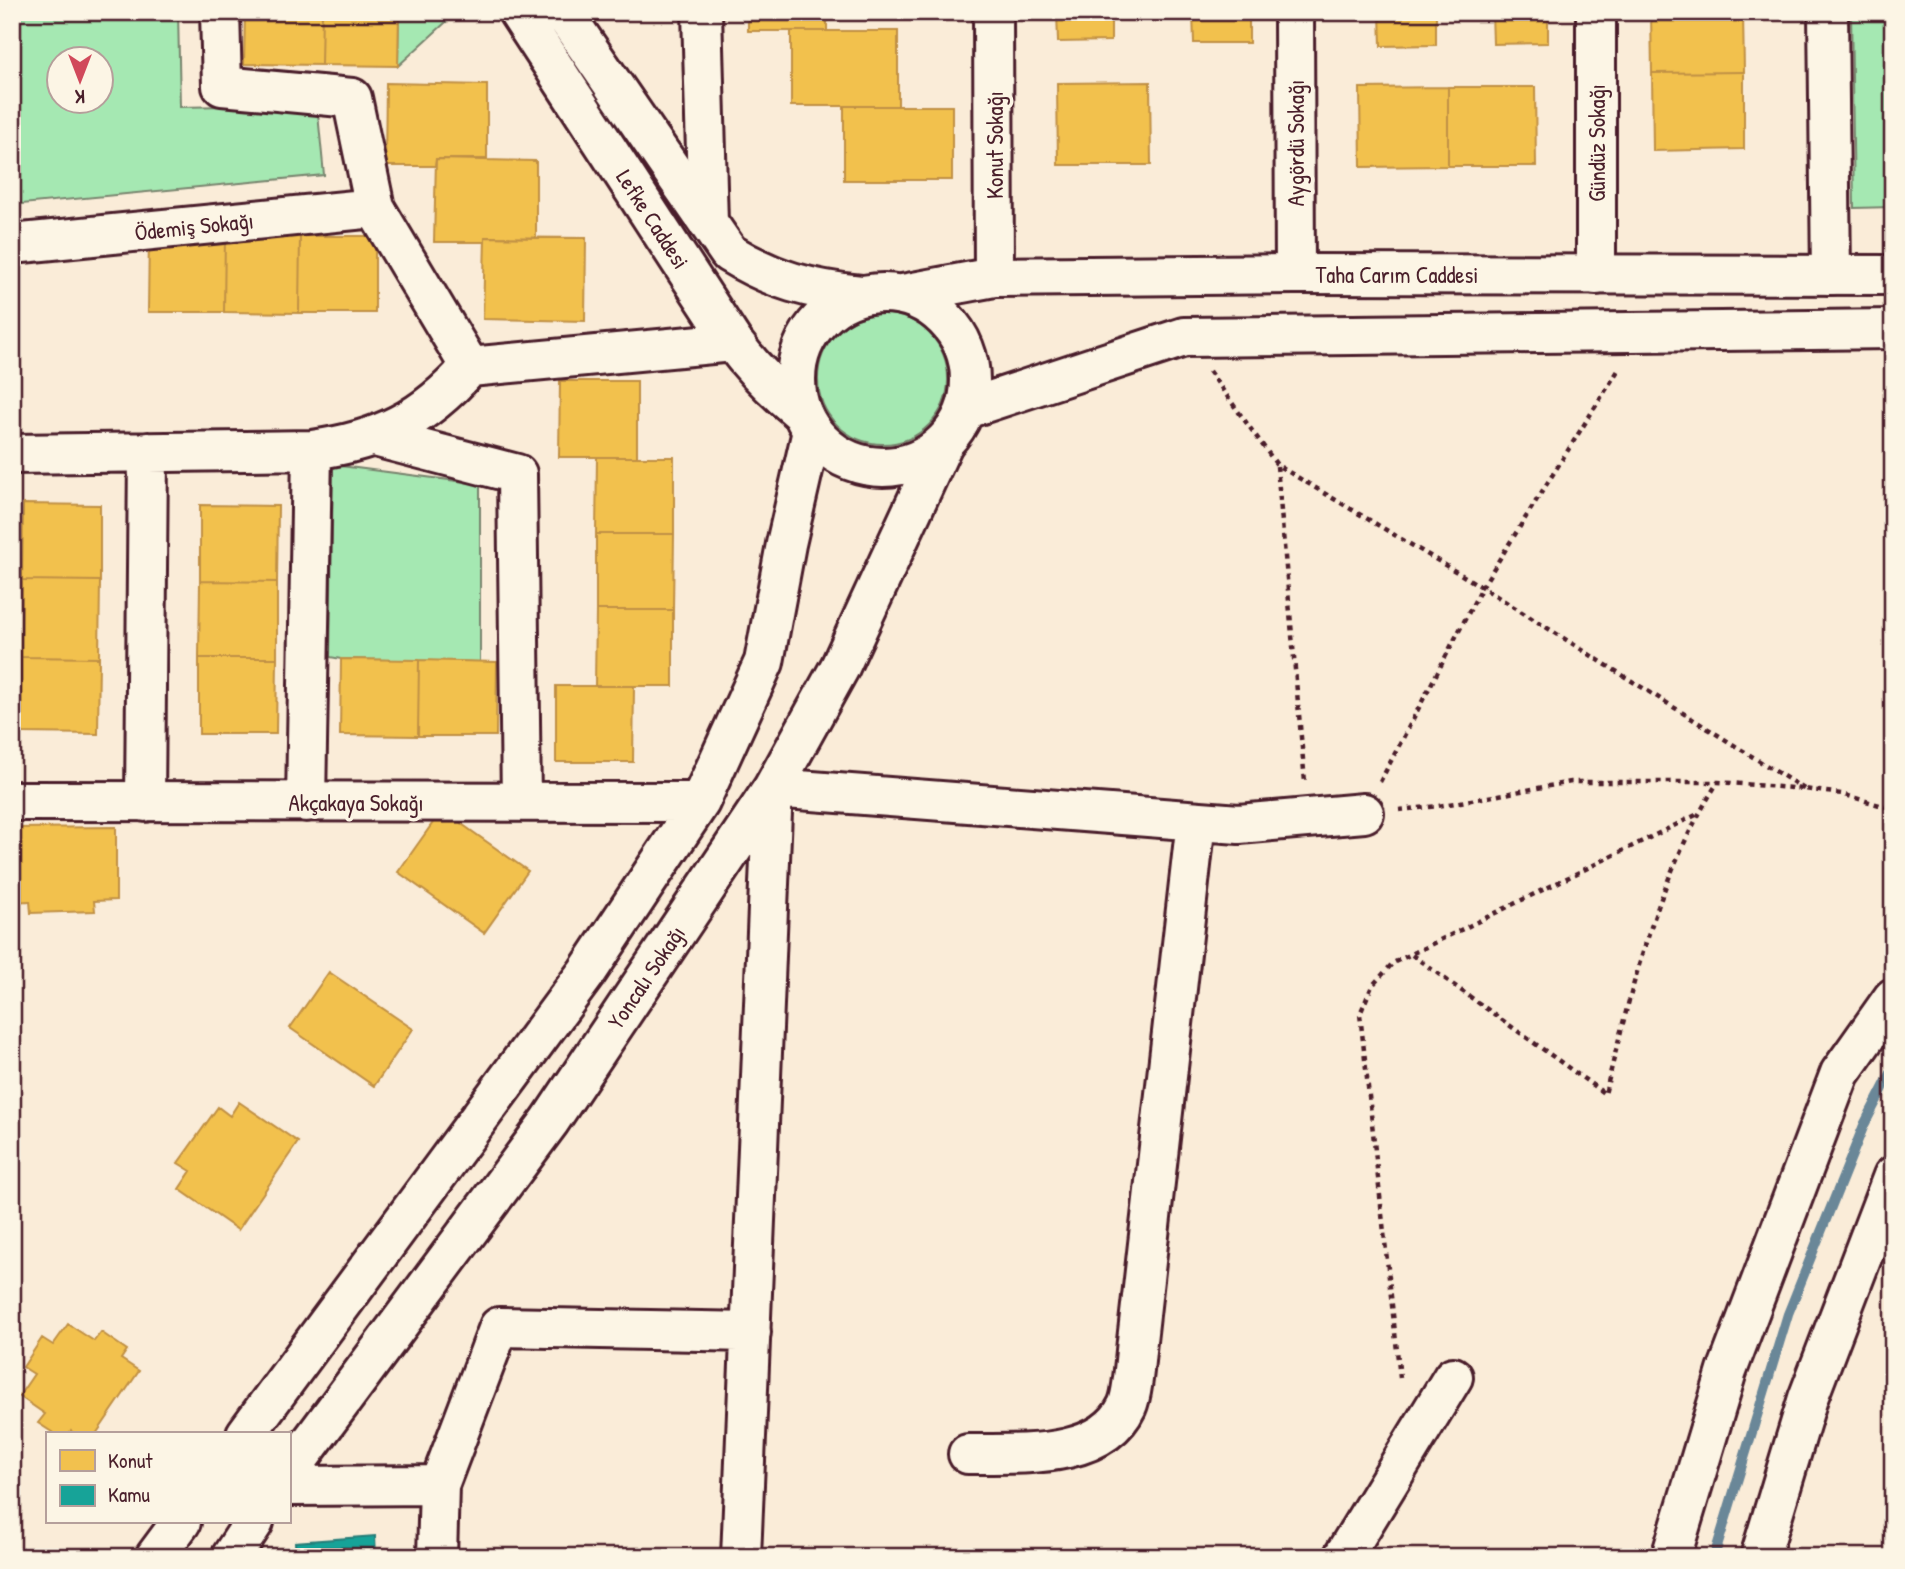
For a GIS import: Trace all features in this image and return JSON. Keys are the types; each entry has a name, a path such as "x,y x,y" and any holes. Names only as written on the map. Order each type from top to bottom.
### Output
{"street":[{"path":"220,12 222,86 352,98 375,208 470,367"},
{"name":"Lefke Caddesi","path":"518,12 733,342 760,376 807,421"},
{"name":"Lefke Caddesi","path":"563,12 729,253 752,267 799,286 861,295"},
{"path":"702,12 708,223"},
{"name":"Konut Sokağı","path":"993,12 994,277"},
{"name":"Aygördü Sokağı","path":"1294,12 1295,274"},
{"name":"Gündüz Sokağı","path":"1596,12 1596,275"},
{"path":"1828,12 1831,275"},
{"name":"Ödemiş Sokağı","path":"12,244 375,208"},
{"name":"Taha Carım Caddesi","path":"903,294 994,277 1295,274 1893,275"},
{"path":"882,292 903,294 940,313 955,328 965,347 971,389 957,428 943,444 906,464 885,467 864,465 844,458 826,446 807,421 796,392 800,350 810,331 841,303 861,295 882,292"},
{"path":"966,409 1184,337 1893,329"},
{"path":"12,454 312,450 347,446 375,437 427,409 470,367 733,342"},
{"path":"247,1432 587,972 700,803 764,662 807,421"},
{"path":"375,437 517,474 521,802"},
{"name":"Yoncalı Sokağı","path":"290,1471 551,1121 773,788 840,667 943,444"},
{"path":"306,802 312,450"},
{"path":"145,802 148,452"},
{"path":"741,1557 773,788 1239,824 1364,813"},
{"name":"Akçakaya Sokağı","path":"12,802 700,803"},
{"path":"968,1454 1041,1453 1082,1445 1112,1427 1128,1405 1138,1341 1196,821"},
{"path":"1671,1557 1727,1371 1840,1073 1893,998"},
{"path":"1760,1557 1808,1398 1886,1216 1893,1176"},
{"path":"438,1557 439,1485 499,1328 751,1332"},
{"path":"1343,1557 1453,1377"},
{"path":"290,1486 439,1485"},
{"path":"155,1557 180,1524"},
{"path":"231,1557 253,1524"}],"path":[{"path":"1364,813 1482,587 1641,332"},
{"path":"1184,337 1277,465 1482,587 1804,789"},
{"path":"1277,465 1308,818"},
{"path":"1364,813 1438,806 1571,782 1718,782 1804,789 1842,793 1893,809"},
{"path":"1412,955 1605,1094 1635,976 1671,877 1698,814 1718,782"},
{"path":"1400,1378 1360,1014 1372,986 1393,964 1698,814"}],"green space":[{"path":"12,12 178,12 180,107 317,104 324,175 12,205"},
{"path":"399,12 457,12 398,66"},
{"path":"1851,12 1893,12 1893,207 1854,208"},
{"path":"883,314 908,319 929,333 943,354 948,379 943,404 929,425 908,439 883,444 858,439 837,425 823,404 818,379 823,354 837,333 858,319"},
{"path":"333,465 480,484 480,662 330,657"}],"building: Konut":[{"path":"245,12 322,12 321,65 244,64"},
{"path":"322,12 399,12 398,66 321,65"},
{"path":"748,12 827,12 827,31 748,31"},
{"path":"1057,12 1111,12 1111,41 1058,42"},
{"path":"1193,12 1249,12 1249,43 1194,43"},
{"path":"1380,12 1436,12 1436,45 1381,46"},
{"path":"1492,12 1548,12 1548,43 1493,44"},
{"path":"1651,12 1743,12 1744,72 1652,73"},
{"path":"791,31 898,31 898,106 791,106"},
{"path":"1744,72 1744,149 1653,151 1652,73"},
{"path":"1150,82 1151,165 1058,165 1057,83"},
{"path":"386,83 487,85 487,159 436,159 435,166 385,166"},
{"path":"1448,87 1535,87 1536,166 1448,166"},
{"path":"1448,87 1448,166 1361,167 1360,88"},
{"path":"844,106 952,106 952,180 844,180"},
{"path":"436,159 536,161 536,238 485,237 485,242 434,242"},
{"path":"149,234 225,235 224,312 148,312"},
{"path":"225,235 300,236 299,313 224,312"},
{"path":"300,236 375,236 375,313 299,313"},
{"path":"485,237 586,238 585,321 483,319"},
{"path":"560,381 637,381 637,457 559,457"},
{"path":"597,457 674,457 674,534 596,534"},
{"path":"23,504 100,505 100,581 22,580"},
{"path":"200,505 278,506 277,582 200,581"},
{"path":"596,534 674,534 673,610 596,610"},
{"path":"22,580 100,581 99,658 21,657"},
{"path":"200,581 277,582 277,658 199,658"},
{"path":"596,610 673,610 673,686 595,686"},
{"path":"21,657 99,658 98,734 21,733"},
{"path":"199,658 277,658 276,734 199,734"},
{"path":"341,659 419,660 418,736 340,735"},
{"path":"419,660 497,662 496,736 418,736"},
{"path":"556,686 634,686 633,762 556,762"},
{"path":"442,810 528,871 484,933 398,872"},
{"path":"116,827 116,900 94,901 95,911 31,913 30,901 12,902 12,828"},
{"path":"329,972 413,1029 374,1086 290,1028"},
{"path":"239,1102 298,1142 238,1230 179,1189 191,1171 178,1163 218,1107 230,1116"},
{"path":"68,1324 94,1341 101,1332 127,1350 121,1359 139,1371 97,1432 52,1432 38,1423 45,1414 19,1396 34,1374 23,1367 42,1338 53,1345"}],"building: Kamu":[{"path":"375,1536 376,1557 296,1557 295,1542"}],"waterway":[{"path":"1714,1557 1788,1314 1864,1125 1893,1069"}]}
